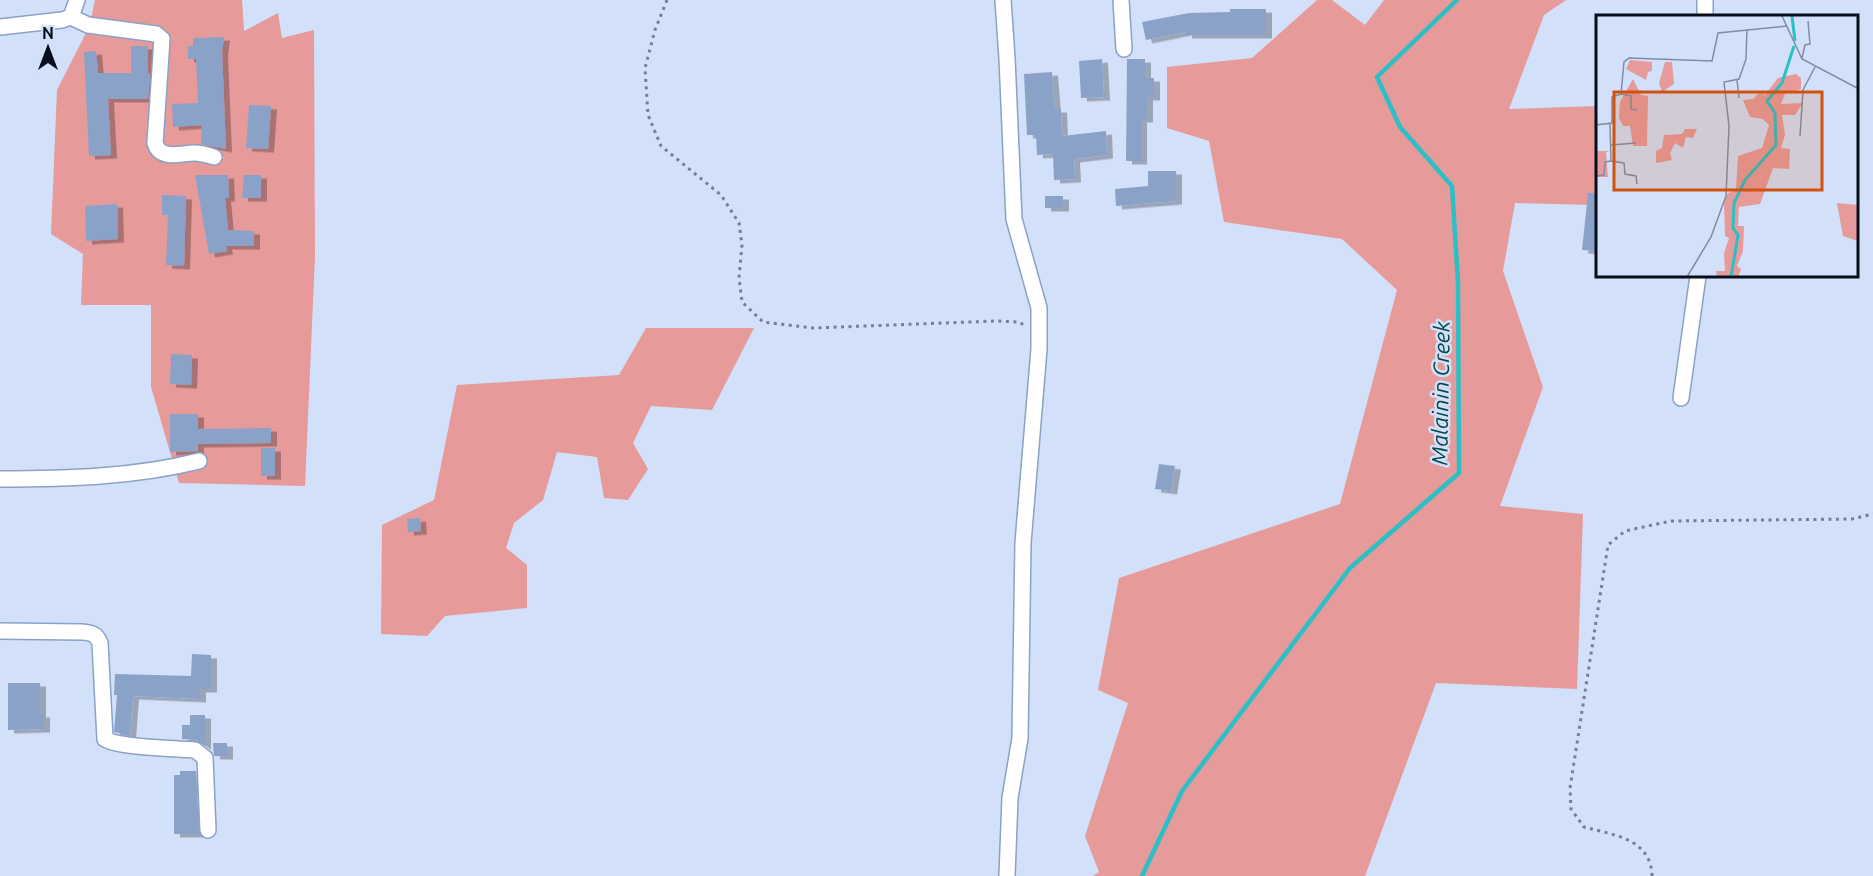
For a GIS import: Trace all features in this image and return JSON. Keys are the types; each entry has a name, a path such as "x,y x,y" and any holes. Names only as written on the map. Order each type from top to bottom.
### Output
{"street":[{"path":"70,17 77,0"},
{"path":"1003,0 1014,219 1039,308 1039,338 1023,543 1020,738 1010,798 1007,876"},
{"path":"1121,0 1124,49"},
{"path":"1704,15 1705,0"},
{"path":"0,27 62,20 70,17 88,25 156,34 162,39 157,91 155,143 157,149 170,155 197,153 214,157"},
{"path":"1681,398 1698,278"},
{"path":"0,479 39,479 160,471 199,461"},
{"path":"0,631 82,632 94,633 98,636 105,739 110,742 195,750 202,754 205,758 208,830"}],"path":[{"path":"667,0 655,30 645,68 648,115 661,146 721,195 739,224 742,245 738,278 742,302 763,322 813,328 1019,322 1039,338"},
{"path":"1652,876 1652,863 1641,846 1617,836 1584,827 1571,809 1570,788 1608,545 1625,531 1671,521 1852,519 1873,514"}],"shaded area":[{"path":"95,0 242,0 244,31 278,13 282,38 314,30 315,256 305,486 179,483 151,387 151,305 81,305 83,254 51,234 57,90 90,25"},
{"path":"1317,0 1332,0 1365,25 1384,0 1566,0 1544,15 1509,109 1596,106 1596,205 1515,203 1503,271 1543,387 1500,506 1583,514 1577,689 1436,683 1365,876 1093,876 1099,872 1085,836 1128,703 1098,690 1119,578 1340,504 1397,290 1342,239 1224,222 1209,141 1167,128 1167,67 1252,58"},
{"path":"646,328 754,328 712,410 651,406 633,443 648,469 628,500 604,498 597,457 557,452 543,500 514,523 506,548 527,565 527,608 445,616 427,636 381,634 382,525 434,500 457,385 619,375"}],"building":[{"path":"1230,9 1266,9 1266,35 1186,35 1186,32 1146,40 1142,22 1189,13 1230,12"},
{"path":"224,37 222,52 226,149 201,144 202,125 173,127 172,104 198,103 196,59 188,59 188,46 193,46 193,38"},
{"path":"131,46 148,46 148,73 150,73 148,99 108,99 111,155 89,156 84,52 96,51 98,73 131,73"},
{"path":"1102,59 1104,97 1081,98 1079,61"},
{"path":"1127,59 1145,59 1145,78 1154,78 1154,97 1147,97 1147,119 1141,119 1141,161 1126,161"},
{"path":"1052,72 1055,109 1061,109 1062,136 1106,131 1107,155 1074,159 1075,179 1054,180 1053,154 1037,155 1036,135 1027,135 1024,74"},
{"path":"249,105 271,106 268,149 246,148"},
{"path":"1148,171 1176,171 1176,201 1116,206 1115,189 1148,186"},
{"path":"195,175 228,175 229,198 225,198 228,230 254,231 254,246 226,246 227,251 209,254"},
{"path":"244,175 261,175 261,198 242,198"},
{"path":"1588,193 1596,193 1596,251 1582,250"},
{"path":"162,195 186,196 184,266 166,265 168,215 162,215"},
{"path":"1045,196 1063,196 1063,208 1045,208"},
{"path":"117,204 118,239 86,241 85,206"},
{"path":"171,354 192,355 191,385 170,384"},
{"path":"170,414 198,414 198,429 271,428 271,443 198,444 198,451 170,452"},
{"path":"261,448 275,448 275,476 261,476"},
{"path":"1159,464 1175,466 1171,491 1155,489"},
{"path":"420,518 421,531 408,532 407,519"},
{"path":"192,654 211,655 211,689 200,689 200,699 133,696 130,736 114,732 117,695 114,695 115,674 191,676"},
{"path":"8,683 40,683 40,714 44,714 44,729 8,730"},
{"path":"190,715 205,715 205,746 196,740 182,739 182,725 190,725"},
{"path":"213,743 227,743 227,756 214,756"},
{"path":"180,771 196,771 199,834 174,834 174,775 180,775"}],"waterway":[{"name":"Malainin Creek","path":"1142,876 1182,791 1350,568 1459,473 1458,282 1452,186 1400,127 1377,77 1457,0"}]}
